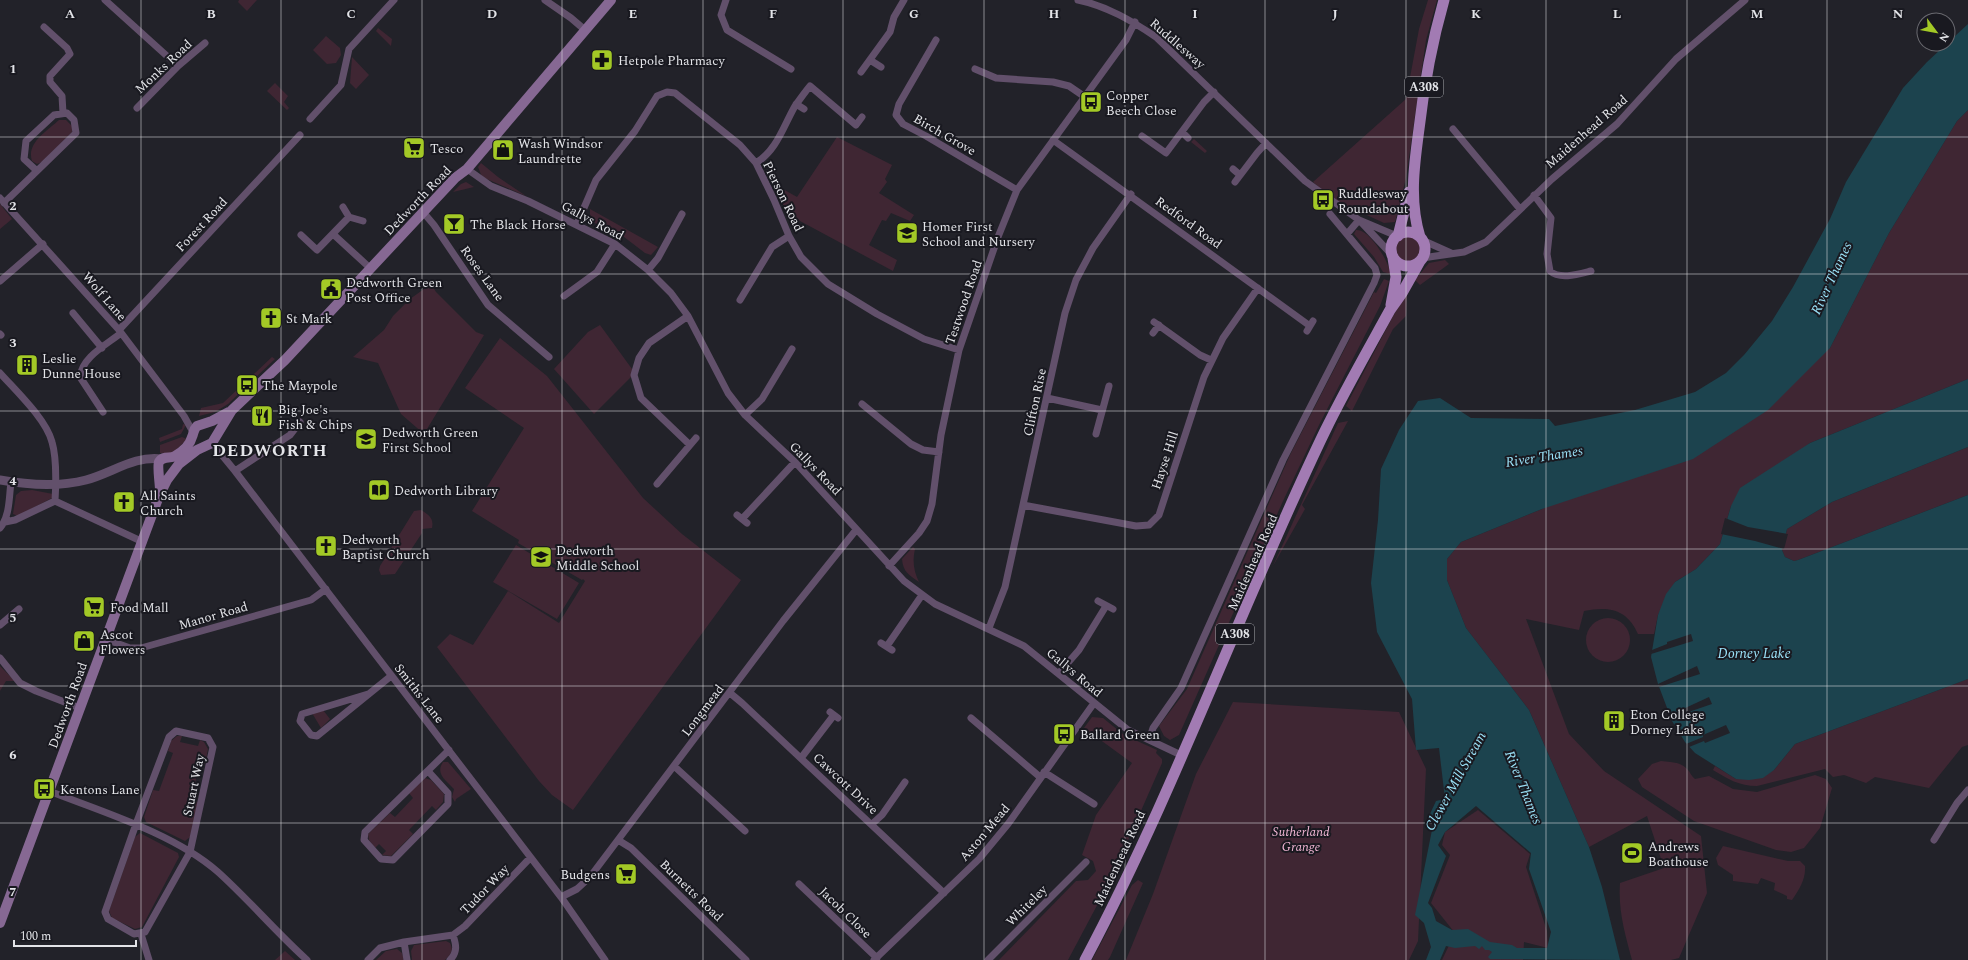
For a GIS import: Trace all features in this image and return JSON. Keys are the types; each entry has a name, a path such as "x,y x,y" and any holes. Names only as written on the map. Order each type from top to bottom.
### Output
{"main road":[{"name":"Dedworth Road","path":"1,916 9,901 159,496 174,472 180,464 210,442 232,410 285,360 423,212 467,168 611,0"},
{"name":"A308","path":"1397,236 1413,176 1428,65 1444,0"},
{"name":"A308","path":"1413,176 1414,211 1421,238"},
{"path":"1410,232 1421,238 1425,249 1421,260 1412,266 1400,264 1393,256 1392,245 1397,236 1410,232"},
{"name":"Maidenhead Road","path":"1390,310 1396,283 1393,256"},
{"name":"Maidenhead Road","path":"1085,960 1131,868 1326,430 1390,310 1402,293 1421,260"},
{"name":"Dedworth Road","path":"159,496 158,464 183,450 193,434 202,424 232,410"},
{"path":"193,434 196,443 210,442 212,428 202,424"},
{"path":"159,471 166,476 174,472 176,463 167,458"}],"street":[{"path":"104,0 178,66"},
{"path":"310,119 341,85 349,49 394,0"},
{"path":"545,0 585,30"},
{"path":"726,0 721,15 727,30 788,65"},
{"path":"861,72 890,32 894,17 904,0"},
{"name":"Ruddlesway","path":"1078,0 1108,10 1135,22 1156,37 1305,181 1359,220 1393,256"},
{"name":"Maidenhead Road","path":"1421,260 1470,251 1486,242 1534,195 1618,124 1676,59 1745,0"},
{"name":"Testwood Road","path":"889,566 927,521 932,504 952,377 959,350 998,237 1017,190 1126,40 1135,22"},
{"path":"44,27 67,48 70,54 50,76 50,82 62,96 63,113"},
{"name":"Birch Grove","path":"936,40 899,104 896,115 903,124 1017,190"},
{"name":"Monks Road","path":"136,108 178,66 206,43"},
{"path":"870,60 881,68"},
{"path":"980,68 996,78 1069,86 1085,97"},
{"path":"756,164 766,157 774,146 796,104 810,86 856,125 862,117"},
{"name":"Pierson Road","path":"577,224 596,180 635,131 657,96 667,92 675,92 734,140 756,164 774,200 789,236 801,258 828,284 877,314 924,339 959,350"},
{"path":"1142,136 1166,153 1204,102 1214,92"},
{"path":"796,104 804,109"},
{"path":"2,200 36,170 76,133 74,120 66,113 54,115 26,141 24,159 36,170"},
{"path":"1453,129 1520,209"},
{"path":"1182,132 1188,138"},
{"name":"Forest Road","path":"102,412 80,377 80,370 87,360 120,332 300,135"},
{"name":"Redford Road","path":"1053,140 1131,194 1310,326"},
{"path":"1235,182 1266,143"},
{"name":"Gallys Road","path":"467,168 491,186 528,201 615,244 648,270 671,293 688,316 728,393 745,415 795,462 889,566 922,595 935,604 989,628 1024,646 1128,730 1181,755"},
{"path":"1233,169 1240,175"},
{"name":"Clifton Rise","path":"989,628 1005,587 1065,313 1076,280 1093,248 1131,194"},
{"path":"1534,195 1551,218 1548,254 1550,271 1555,274 1564,275 1591,271"},
{"name":"Wolf Lane","path":"2,200 43,244 120,332 184,416 193,434"},
{"path":"343,207 349,217 363,221"},
{"name":"Roses Lane","path":"423,212 434,225 488,305 549,357"},
{"path":"648,270 658,258 681,214"},
{"name":"Maidenhead Road","path":"1149,740 1153,728 1184,683 1283,460 1377,275 1375,268 1330,214"},
{"path":"302,235 317,250 349,217"},
{"path":"1347,234 1359,220"},
{"name":"Ruddlesway","path":"1359,220 1397,236"},
{"path":"333,234 370,268"},
{"path":"739,300 772,247 789,236"},
{"path":"1421,238 1444,251 1455,254"},
{"path":"0,281 43,244"},
{"path":"564,297 597,272 615,244"},
{"name":"Hayse Hill","path":"1023,505 1136,526 1149,524 1159,515 1204,377 1211,360 1223,338 1258,288"},
{"path":"74,313 102,348"},
{"path":"688,316 649,343 639,358 634,375 641,398 690,445"},
{"path":"1153,333 1156,324 1200,355 1211,360"},
{"path":"745,415 762,399 792,349"},
{"path":"0,373 42,421 52,442 56,484 55,501"},
{"path":"1096,434 1109,386"},
{"path":"1047,398 1102,410"},
{"path":"862,404 868,414 911,444 923,450 939,452"},
{"name":"Wolf Lane","path":"184,416 191,421 202,424"},
{"path":"235,471 290,435 300,422"},
{"path":"657,484 662,473 696,438"},
{"name":"Smiths Lane","path":"210,442 235,471 561,897 602,959"},
{"path":"0,480 11,482 56,484 86,480 142,459 151,457 167,458"},
{"path":"142,459 159,471"},
{"path":"742,519 795,462"},
{"path":"2,525 11,482"},
{"path":"2,525 55,501"},
{"path":"55,501 143,542"},
{"name":"Longmead","path":"561,897 577,889 590,877 783,621 856,530"},
{"name":"Manor Road","path":"105,639 130,648 141,648 311,600 326,589"},
{"path":"887,646 922,595"},
{"path":"1098,601 1113,610"},
{"path":"1058,673 1079,650 1106,606"},
{"path":"0,625 19,609"},
{"path":"0,658 20,682 36,691 80,708"},
{"path":"368,694 302,714 300,721 311,735 318,736 391,676"},
{"name":"Cawcott Drive","path":"730,693 872,824 944,893"},
{"name":"Aston Mead","path":"875,959 979,859 1008,824 1042,774 1094,703"},
{"path":"801,758 834,715"},
{"path":"970,718 1042,774 1086,794 1094,804"},
{"name":"Stuart Way","path":"136,824 169,738 176,732 208,738 213,747 190,852"},
{"path":"428,771 448,792 448,804 393,860 381,859 364,840 365,832 449,750"},
{"path":"674,766 745,831"},
{"path":"872,824 882,815 905,782"},
{"path":"1934,840 1957,803 1968,790"},
{"path":"49,792 136,824 190,852 218,872 307,960"},
{"path":"136,824 105,912 108,919 134,934 141,934 145,932 190,852"},
{"name":"Burnetts Road","path":"618,840 631,848 746,960"},
{"name":"Tudor Way","path":"453,935 464,926 530,858"},
{"name":"Whiteley","path":"988,960 1084,864 1087,872"},
{"name":"Jacob Close","path":"799,884 875,959"},
{"path":"141,934 149,960"},
{"path":"368,960 380,948 404,942 453,935 457,946 454,956 450,960"},
{"path":"404,942 407,960"}],"green space":[{"path":"239,0 257,0 247,11 238,2"},
{"path":"1428,0 1437,0 1426,40 1406,178 1395,222 1384,223 1332,199 1313,182 1406,99 1419,29"},
{"path":"378,28 392,39 391,46 376,31"},
{"path":"326,36 340,48 341,55 336,63 327,64 313,50"},
{"path":"352,57 369,75 356,89 350,83"},
{"path":"275,83 288,96 284,102 289,108 287,110 267,91"},
{"path":"1968,110 1968,379 1810,443 1731,506 1720,544 1696,569 1675,582 1658,615 1654,634 1638,634 1634,626 1623,614 1609,609 1584,611 1579,630 1526,619 1569,734 1604,771 1701,836 1707,893 1679,958 1671,960 1632,960 1621,912 1620,883 1664,868 1647,816 1589,847 1529,710 1466,628 1447,580 1447,559 1461,542 1542,509 1830,348 1889,233 1957,121"},
{"path":"59,120 66,120 72,126 72,132 42,162 37,164 32,161 31,155 35,143"},
{"path":"837,137 892,165 885,179 887,182 879,193 914,215 910,221 891,213 886,221 882,220 869,245 897,260 893,271 787,214 774,184 797,197"},
{"path":"1194,139 1207,151 1205,153 1191,142"},
{"path":"481,163 498,177 526,196 482,177 478,167"},
{"path":"466,182 474,187 453,192 461,184"},
{"path":"0,204 12,219 0,229"},
{"path":"590,209 658,247 651,255 645,253 611,227 608,231 594,223 590,214"},
{"path":"1356,230 1367,235 1378,247 1391,274 1383,272 1374,257 1354,234"},
{"path":"1408,237 1417,240 1420,249 1417,258 1408,261 1399,258 1396,249 1399,240"},
{"path":"1445,260 1449,264 1420,285 1415,280 1429,263"},
{"path":"1384,279 1389,281 1380,306 1320,423 1283,501 1179,735 1170,740 1164,736 1159,726 1187,689 1290,455 1374,292 1376,293"},
{"path":"431,284 436,292 476,332 484,335 424,434 401,414 378,363 353,357 384,330 393,316 410,299"},
{"path":"1407,294 1406,316 1393,329 1352,411 1346,406 1393,316"},
{"path":"600,325 632,369 632,376 594,414 554,369 588,332"},
{"name":"Dedworth Middle School","path":"500,338 547,376 643,498 682,534 741,580 573,810 552,795 539,781 437,647 450,634 473,645 508,591 559,623 585,581 518,543 519,540 472,511 524,428 465,388"},
{"path":"272,357 275,359 228,404 215,412 199,416 201,408 223,403"},
{"path":"1348,421 1302,505 1305,509 1273,566 1338,423"},
{"path":"183,424 186,425 181,434 160,442 159,438 182,429"},
{"path":"182,437 187,439 173,453 160,453 160,445"},
{"path":"1968,447 1968,495 1798,560 1794,561 1785,557 1782,550 1787,529 1832,502"},
{"path":"32,490 53,494 52,498 18,516 13,514 16,495 21,491"},
{"path":"421,510 432,519 432,528 422,529 422,533 395,574 381,575 379,570 380,566 414,511"},
{"path":"516,545 579,583 557,619 493,582"},
{"path":"913,547 915,549 914,566 919,582 907,573 902,559"},
{"path":"1604,618 1612,618 1617,619 1624,624 1629,631 1629,649 1624,656 1617,661 1604,662 1596,659 1589,652 1586,644 1586,636 1589,628 1596,621"},
{"path":"0,666 15,681 6,681 0,691"},
{"path":"1968,679 1968,745 1962,747 1929,788 1875,777 1866,783 1844,775 1833,777 1825,769 1757,786 1751,786 1734,781 1713,770 1715,766 1736,779 1774,770 1795,744"},
{"name":"Sutherland Grange","path":"1233,702 1399,712 1426,769 1418,941 1409,960 1126,960 1153,894 1196,774"},
{"path":"323,710 330,719 321,728 312,713"},
{"path":"1092,717 1103,718 1124,735 1157,750 1156,753 1162,759 1162,763 1111,879 1068,960 999,960 1076,881 1088,880 1096,871 1093,861 1082,855 1096,815 1132,763 1084,728"},
{"path":"177,736 182,736 180,742 198,746 200,740 204,742 208,749 205,764 199,763 192,800 198,802 190,837 185,841 146,822 144,817 153,790 159,791 173,753 168,751 171,741"},
{"path":"1661,761 1682,765 1695,779 1709,776 1733,789 1757,792 1815,775 1826,779 1832,788 1820,828 1804,848 1791,852 1776,850 1694,821 1642,787 1638,779 1652,764"},
{"path":"443,762 448,762 471,789 456,799 455,802 452,797 454,789 442,777 440,770"},
{"path":"425,778 431,780 444,794 443,802 436,810 432,806 409,830 413,834 391,856 382,855 386,851 379,844 375,848 369,840 368,834 390,813 395,817 413,798 409,793"},
{"path":"1478,810 1530,854 1526,867 1547,931 1548,948 1524,942 1523,960 1442,960 1455,933 1431,903 1450,855 1442,845 1445,832"},
{"path":"140,833 178,853 179,857 142,927 135,929 112,918 109,911 135,837"},
{"path":"1723,846 1788,861 1800,861 1805,866 1805,871 1803,880 1792,900 1787,899 1787,896 1774,890 1775,883 1761,878 1758,884 1733,881 1733,875 1718,865 1716,858"},
{"path":"1138,880 1143,883 1110,957 1108,960 1092,960 1132,885"},
{"path":"446,941 450,943 452,950 445,960 412,960 411,951 414,945"},
{"path":"397,949 402,953 404,960 376,960 386,951"},
{"path":"285,951 295,960 275,960"}],"water":[{"path":"1968,24 1968,110 1957,121 1889,233 1830,348 1768,410 1693,459 1542,509 1461,542 1447,559 1447,580 1466,628 1529,710 1589,847 1602,887 1620,960 1490,959 1488,957 1492,952 1485,950 1482,946 1479,949 1475,946 1455,948 1446,946 1440,960 1426,960 1431,947 1424,923 1415,915 1434,820 1430,814 1436,801 1445,799 1439,748 1416,750 1412,699 1377,632 1371,583 1378,520 1381,469 1399,430 1418,401 1440,398 1471,418 1549,419 1555,426 1635,410 1695,392 1726,373 1744,355 1772,321 1793,287 1830,219 1846,182 1903,88 1938,52 1956,52 1956,35","holes":["1476,806 1531,853 1529,869 1551,932 1547,948 1517,948 1512,945 1490,942 1468,929 1452,930 1436,921 1432,908 1428,903 1446,856 1438,845 1445,832"]},
{"name":"Dorney Lake","path":"1968,379 1968,447 1832,502 1787,529 1782,550 1785,557 1794,561 1798,560 1968,495 1968,679 1795,744 1774,770 1763,778 1749,780 1736,779 1695,753 1685,742 1672,721 1658,684 1651,657 1658,615 1666,594 1675,582 1696,569 1720,544 1731,506 1740,488 1810,443"}],"pier":[{"path":"1725,518 1748,527 1788,534 1784,549 1721,534"},
{"path":"1691,634 1693,641 1651,654 1652,650 1667,644 1667,642"},
{"path":"1697,666 1700,674 1659,687 1658,684"},
{"path":"1709,697 1712,704 1671,718 1670,715"},
{"path":"1726,725 1730,733 1705,743 1704,741 1689,747 1686,744 1703,737 1703,735"}],"place":[{"name":"Hetpole Pharmacy","path":"602,60"},
{"name":"Copper Beech Close","path":"1091,102"},
{"name":"Tesco","path":"414,148"},
{"name":"Wash Windsor Laundrette","path":"503,150"},
{"name":"Ruddlesway Roundabout","path":"1323,200"},
{"name":"The Black Horse","path":"454,224"},
{"name":"Homer First School and Nursery","path":"907,233"},
{"name":"Dedworth Green Post Office","path":"331,289"},
{"name":"St Mark","path":"271,318"},
{"name":"Leslie Dunne House","path":"27,365"},
{"name":"The Maypole","path":"247,385"},
{"name":"Big Joe's Fish & Chips","path":"262,416"},
{"name":"Dedworth Green First School","path":"366,439"},
{"name":"Dedworth Library","path":"379,490"},
{"name":"All Saints Church","path":"124,502"},
{"name":"Dedworth Baptist Church","path":"326,546"},
{"name":"Dedworth Middle School","path":"541,557"},
{"name":"Food Mall","path":"94,607"},
{"name":"Ascot Flowers","path":"84,641"},
{"name":"Eton College Dorney Lake","path":"1614,721"},
{"name":"Ballard Green","path":"1064,734"},
{"name":"Kentons Lane","path":"44,789"},
{"name":"Andrews Boathouse","path":"1632,853"},
{"name":"Budgens","path":"626,874"}],"district":[{"name":"DEDWORTH","path":"270,450"}],"water label":[{"name":"River Thames","path":"1831,278"},
{"name":"River Thames","path":"1544,456"},
{"name":"Clewer Mill Stream","path":"1455,781"},
{"name":"River Thames","path":"1524,787"}]}
